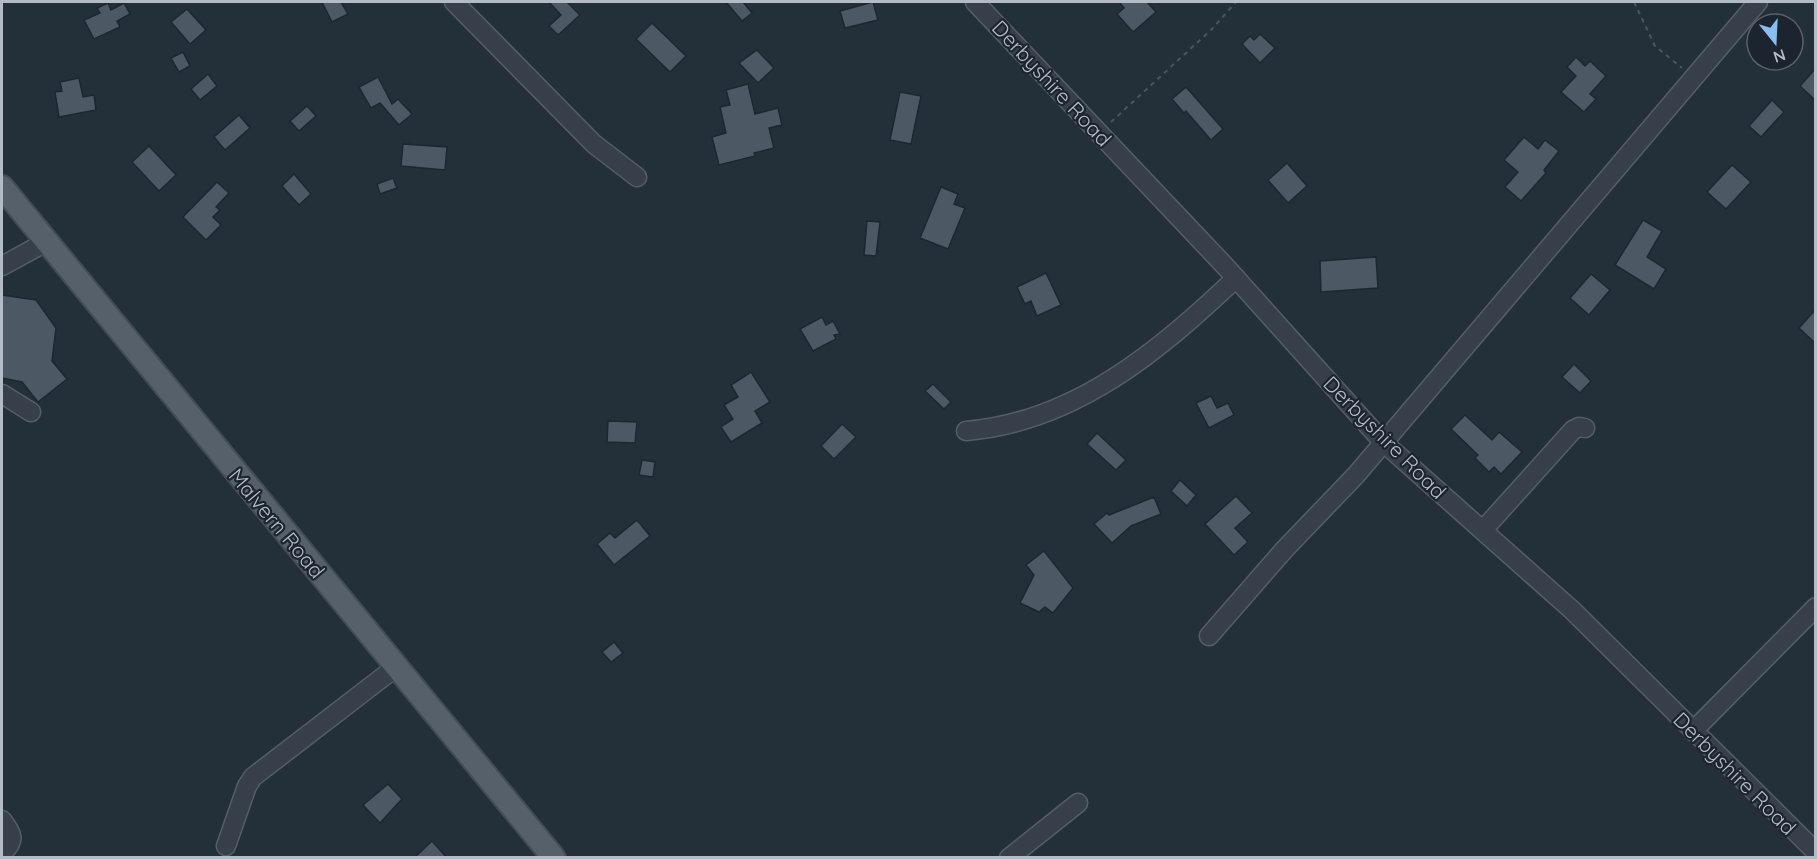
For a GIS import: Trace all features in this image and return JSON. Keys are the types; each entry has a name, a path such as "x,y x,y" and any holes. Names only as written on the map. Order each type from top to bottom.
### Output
{"main road":[{"name":"Malvern Road","path":"2,187 555,858"}],"street":[{"path":"454,2 594,144 638,177"},
{"name":"Derbyshire Road","path":"975,2 1236,279 1383,442 1572,610 1815,852"},
{"path":"1209,636 1284,550 1356,475 1758,2"},
{"path":"2,266 46,242"},
{"path":"966,431 1020,423 1057,409 1111,380 1147,357 1192,320 1236,279"},
{"path":"2,394 31,412"},
{"path":"1483,530 1573,430 1579,427 1585,428"},
{"path":"1693,731 1815,607"},
{"path":"226,846 247,786 253,777 396,667"},
{"path":"1009,858 1078,802"},
{"path":"2,820 11,833 12,840 9,847 2,853"}],"path":[{"path":"1099,133 1212,29 1236,2"},
{"path":"1635,2 1655,46 1694,78"}],"building":[{"path":"322,2 341,2 348,14 332,22"},
{"path":"549,2 567,2 580,15 558,35 549,26 561,15"},
{"path":"726,2 743,2 752,13 742,21"},
{"path":"873,2 878,20 845,28 840,11"},
{"path":"1119,2 1147,2 1156,12 1133,32 1117,14 1124,8"},
{"path":"108,3 111,10 124,3 130,14 117,21 120,27 94,39 84,20 100,13 97,8"},
{"path":"187,9 206,30 190,44 171,22"},
{"path":"652,23 686,56 670,72 636,39"},
{"path":"1260,34 1275,48 1260,63 1242,44 1250,36 1254,40"},
{"path":"757,50 774,68 758,83 739,63"},
{"path":"183,52 190,66 179,72 171,58"},
{"path":"1576,57 1585,66 1590,61 1606,76 1590,94 1596,99 1584,112 1561,92 1576,76 1567,67"},
{"path":"1815,69 1815,100 1800,86"},
{"path":"208,74 217,86 200,100 191,89"},
{"path":"378,77 392,104 398,99 412,114 399,125 380,103 371,108 359,87"},
{"path":"79,78 83,97 94,95 96,110 59,117 55,92 62,91 60,82"},
{"path":"748,84 755,114 778,108 782,125 769,128 774,148 754,153 755,156 719,165 712,137 726,133 720,107 730,105 726,90"},
{"path":"1186,87 1223,129 1211,140 1186,111 1184,113 1172,99"},
{"path":"900,92 921,96 911,144 890,140"},
{"path":"1772,100 1784,112 1761,137 1749,126"},
{"path":"307,106 316,116 299,131 290,121"},
{"path":"239,115 250,128 225,150 214,137"},
{"path":"1524,137 1538,149 1545,140 1559,151 1544,170 1546,173 1521,201 1505,187 1518,172 1504,160"},
{"path":"403,144 447,147 445,170 401,166"},
{"path":"149,146 176,175 159,191 132,162"},
{"path":"1287,163 1307,186 1288,203 1268,180"},
{"path":"1732,165 1751,182 1726,209 1707,192"},
{"path":"294,174 311,194 299,205 282,186"},
{"path":"393,178 397,188 380,194 377,184"},
{"path":"217,182 229,193 216,207 220,210 213,217 221,225 206,240 183,217"},
{"path":"941,187 958,194 954,204 965,208 948,249 920,238"},
{"path":"1643,220 1662,231 1647,257 1666,269 1654,289 1615,265"},
{"path":"867,221 880,222 876,256 864,255"},
{"path":"1376,257 1378,288 1321,292 1320,261"},
{"path":"1046,273 1061,305 1037,316 1031,301 1025,304 1017,287"},
{"path":"1591,274 1610,290 1589,315 1570,298"},
{"path":"2,295 36,300 56,328 52,361 67,379 38,402 22,382 2,378"},
{"path":"1815,310 1815,343 1799,328"},
{"path":"822,317 826,325 833,321 840,334 834,335 836,339 813,351 800,329"},
{"path":"1574,364 1591,381 1580,393 1562,377"},
{"path":"751,372 770,402 755,411 762,423 731,442 721,427 733,419 724,405 738,397 731,385"},
{"path":"933,384 951,402 944,409 925,391"},
{"path":"1211,396 1217,408 1228,403 1234,415 1209,428 1196,403"},
{"path":"1465,415 1492,440 1499,432 1522,452 1501,474 1494,467 1489,472 1475,458 1478,455 1451,429"},
{"path":"608,421 637,422 635,443 607,442"},
{"path":"842,424 856,437 834,459 821,446"},
{"path":"1097,433 1126,460 1116,470 1087,444"},
{"path":"642,460 655,462 653,477 639,475"},
{"path":"1180,480 1196,495 1187,506 1171,491"},
{"path":"1236,496 1252,513 1235,528 1248,542 1234,555 1205,524"},
{"path":"1154,497 1161,514 1131,526 1112,543 1094,524 1107,513 1109,515"},
{"path":"637,520 650,536 614,565 597,544 610,533 615,538"},
{"path":"1044,551 1073,588 1053,613 1045,607 1039,612 1020,603 1034,575 1026,565"},
{"path":"614,642 623,653 611,662 602,652"},
{"path":"388,784 402,799 380,823 363,805"},
{"path":"432,841 447,858 414,858"}]}
